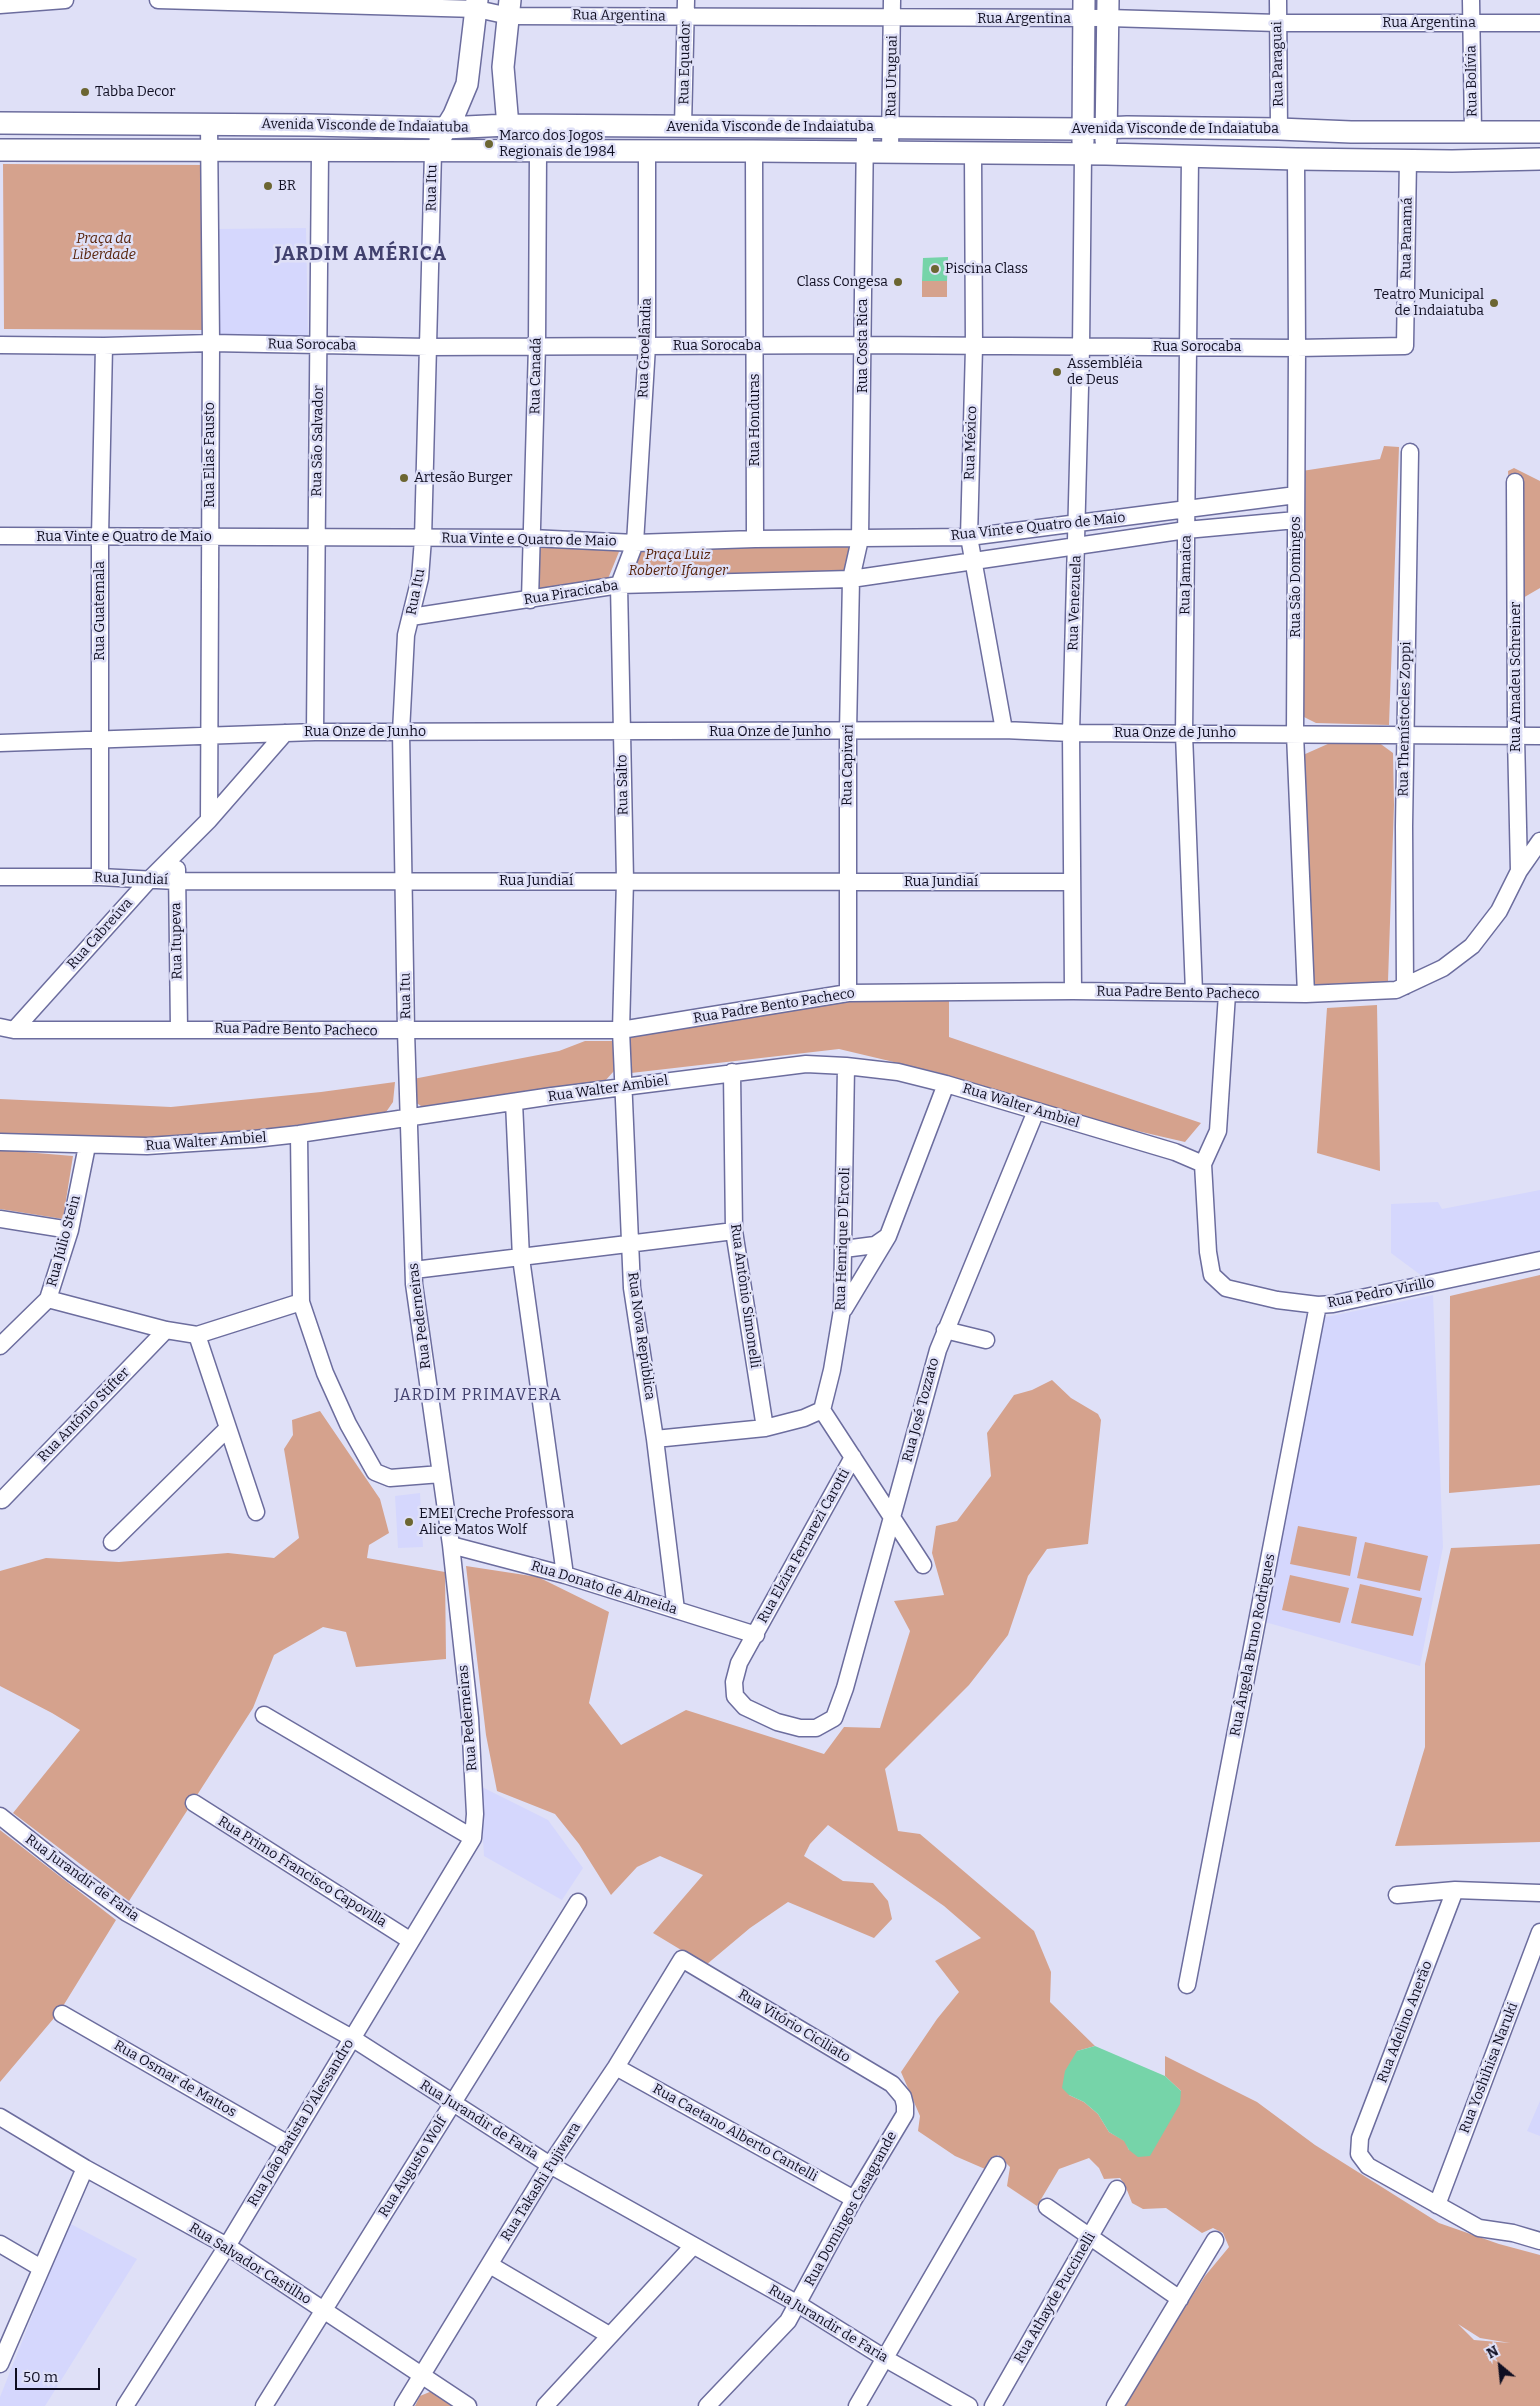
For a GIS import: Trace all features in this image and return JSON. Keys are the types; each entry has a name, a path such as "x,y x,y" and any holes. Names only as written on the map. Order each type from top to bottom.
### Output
{"main road":[{"path":"433,152 454,115 467,84 477,4"},
{"path":"509,8 503,67 510,151"},
{"path":"1106,154 1108,9"},
{"path":"1083,154 1084,10"},
{"name":"Avenida Visconde de Indaiatuba","path":"0,123 445,128 508,125 1540,132"},
{"path":"1452,161 1468,148 1473,131"},
{"path":"1296,160 1312,147 1351,132"},
{"name":"Avenida Visconde de Indaiatuba","path":"0,150 754,151 1106,154 1296,160 1408,159 1452,161 1540,159"}],"street":[{"path":"0,5 65,0"},
{"name":"Rua Argentina","path":"158,0 477,4 509,8 686,17 892,18 1108,9 1278,23 1540,23"},
{"name":"Rua Equador","path":"683,126 686,0"},
{"name":"Rua Uruguai","path":"890,153 892,0"},
{"name":"Rua Paraguai","path":"1278,0 1279,129"},
{"name":"Rua Bolívia","path":"1471,0 1473,131"},
{"name":"Rua Elias Fausto","path":"209,124 211,343 209,820"},
{"name":"Rua Costa Rica","path":"860,539 863,153 865,128"},
{"name":"Rua São Salvador","path":"316,732 320,151"},
{"name":"Rua Groelândia","path":"635,544 647,346 647,151"},
{"name":"Rua Honduras","path":"754,151 755,539"},
{"name":"Rua Itu","path":"406,1032 401,732 406,636 420,578 423,538 433,152"},
{"name":"Rua Canadá","path":"530,600 537,345 538,152"},
{"name":"Rua México","path":"973,153 974,346 969,537 1004,730"},
{"name":"Rua Venezuela","path":"1073,991 1071,733 1081,348 1083,154"},
{"name":"Rua Jamaica","path":"1190,157 1184,734 1194,992"},
{"name":"Rua Panamá","path":"1405,346 1408,159"},
{"name":"Rua São Domingos","path":"1296,160 1295,734 1306,994"},
{"name":"Rua Sorocaba","path":"0,345 104,346 211,343 428,347 863,345 1081,348 1405,346"},
{"name":"Rua Guatemala","path":"100,877 100,537 104,346"},
{"name":"Rua Themístocles Zoppi","path":"1405,986 1404,734 1410,452"},
{"name":"Rua Amadeu Schreiner","path":"1515,482 1516,736 1519,871"},
{"name":"Rua Vinte e Quatro de Maio","path":"0,536 531,538 635,544 755,539 969,537 1077,525 1296,495"},
{"name":"Rua Vinte e Quatro de Maio","path":"852,579 1186,530 1296,520"},
{"name":"Rua Capivari","path":"848,993 846,881 852,579 860,539"},
{"name":"Rua Salto","path":"621,1030 625,880 619,585 635,544"},
{"name":"Rua Piracicaba","path":"411,617 619,585 852,579"},
{"name":"Rua Onze de Junho","path":"0,743 316,732 848,732 1004,730 1071,733 1540,736"},
{"name":"Rua Cabreúva","path":"7,1028 209,820 285,733"},
{"name":"Rua Padre Bento Pacheco","path":"7,1028 406,1032 621,1030 848,993 1073,991 1306,994 1396,990 1443,968 1472,946 1499,911 1519,871 1540,841"},
{"name":"Rua Itupeva","path":"177,852 179,1029"},
{"name":"Rua Jundiaí","path":"0,877 403,882 625,880 1072,882"},
{"name":"Rua Pedro Virillo","path":"1227,994 1218,1131 1203,1164 1208,1252 1212,1275 1226,1288 1277,1300 1318,1305 1333,1304 1540,1260"},
{"name":"Rua Nova República","path":"621,1030 632,1288 655,1439 676,1610"},
{"name":"Rua Pederneiras","path":"406,1032 414,1270 451,1545 470,1718 475,1814 473,1838"},
{"name":"Rua Walter Ambiel","path":"0,1142 87,1146 147,1146 299,1134 624,1086 806,1064 898,1072 946,1084 1175,1152 1203,1164"},
{"name":"Rua Henrique D'Ercoli","path":"822,1410 832,1370 842,1310 846,1066"},
{"name":"Rua Antônio Simonelli","path":"732,1072 734,1231 764,1428"},
{"path":"842,1310 888,1236 946,1084"},
{"path":"514,1102 522,1258 565,1575"},
{"name":"Rua José Tozzato","path":"735,1696 745,1707 777,1722 800,1728 816,1728 834,1718 945,1330 959,1301 1036,1111"},
{"path":"299,1134 301,1302 325,1373 348,1424 375,1472 390,1478 441,1474"},
{"name":"Rua Júlio Stein","path":"0,1346 48,1299 70,1230 87,1146"},
{"path":"0,1219 70,1230"},
{"path":"414,1270 734,1231"},
{"path":"844,1249 875,1245 888,1236"},
{"path":"48,1299 166,1330 197,1335 301,1302"},
{"name":"Rua Ângela Bruno Rodrigues","path":"1188,1985 1318,1305"},
{"name":"Rua Antônio Stifter","path":"2,1500 166,1330"},
{"path":"945,1330 986,1340"},
{"path":"197,1335 256,1512"},
{"path":"655,1439 764,1428 804,1418 822,1410 923,1565"},
{"path":"112,1542 228,1428"},
{"name":"Rua Elzira Ferrarezi Carotti","path":"735,1696 734,1682 739,1663 853,1457"},
{"name":"Rua Donato de Almeida","path":"451,1545 565,1575 756,1635"},
{"path":"264,1715 473,1838"},
{"name":"Rua Primo Francisco Capovilla","path":"194,1803 411,1941"},
{"name":"Rua Jurandir de Faria","path":"0,1816 73,1874 127,1913 352,2038 550,2165 798,2304 886,2359 969,2406"},
{"name":"Rua João Batista D'Alessandro","path":"125,2406 227,2246 473,1838"},
{"path":"1396,1895 1455,1890 1540,1893"},
{"name":"Rua Adelino Anerão","path":"1438,2205 1368,2166 1359,2154 1360,2138 1455,1890"},
{"name":"Rua Augusto Wolf","path":"264,2406 578,1902"},
{"name":"Rua Yoshihisa Naruki","path":"1438,2205 1540,1932"},
{"name":"Rua Takashi Fujiwara","path":"403,2406 550,2165 616,2067 682,1959"},
{"name":"Rua Vitório Ciciliato","path":"682,1959 892,2084 903,2097"},
{"name":"Rua Osmar de Mattos","path":"62,2014 288,2144"},
{"name":"Rua Caetano Alberto Cantelli","path":"616,2067 854,2199"},
{"name":"Rua Domingos Casagrande","path":"707,2406 780,2330 798,2304 854,2199 905,2114 903,2097"},
{"name":"Rua Salvador Castilho","path":"0,2117 85,2168 227,2246 468,2406"},
{"path":"857,2406 997,2166"},
{"path":"0,2364 85,2168"},
{"name":"Rua Athayde Puccinelli","path":"993,2406 1116,2189"},
{"path":"1438,2205 1479,2228 1540,2241"},
{"path":"1047,2207 1180,2299"},
{"path":"1115,2406 1215,2240"},
{"path":"0,2244 41,2268"},
{"path":"545,2406 693,2246"},
{"path":"490,2264 609,2335"}],"shaded area":[{"path":"306,228 308,336 220,334 217,229"},
{"name":"Piscina Class","path":"948,257 947,281 922,281 923,258"},
{"path":"1540,1190 1540,1253 1426,1279 1391,1253 1391,1204 1438,1202 1442,1209"},
{"path":"1433,1295 1443,1547 1420,1666 1265,1622 1321,1318"},
{"name":"EMEI Creche Professora Alice Matos Wolf","path":"420,1493 423,1547 398,1548 395,1496"},
{"path":"480,1786 548,1820 583,1868 562,1900 484,1856"},
{"path":"1095,2046 1165,2076 1181,2091 1180,2104 1150,2156 1138,2157 1129,2150 1124,2141 1109,2132 1098,2114 1084,2102 1069,2095 1062,2088 1065,2071 1077,2051"},
{"path":"1540,2101 1540,2136 1527,2131"},
{"path":"69,2223 137,2259 45,2406 0,2406 0,2397"}],"green space":[{"name":"Praça da Liberdade","path":"3,164 206,165 206,330 4,329"},
{"path":"922,281 947,281 947,297 922,297"},
{"path":"1384,446 1399,447 1389,725 1316,723 1302,716 1302,471 1380,459"},
{"path":"1514,468 1540,481 1540,588 1516,602 1508,471"},
{"path":"531,538 623,542 605,586 530,600"},
{"name":"Praça Luiz Roberto Ifanger","path":"860,539 851,579 619,585 635,543"},
{"path":"1378,742 1393,753 1394,805 1388,981 1311,989 1303,755 1330,743"},
{"path":"949,999 949,1037 1201,1123 1185,1142 1064,1114 936,1072 839,1049 631,1073 628,1038 694,1025 847,1002"},
{"path":"1377,1005 1380,1171 1317,1153 1327,1008"},
{"path":"585,1041 613,1041 614,1071 604,1082 424,1108 415,1102 413,1079 559,1051"},
{"path":"395,1082 393,1102 384,1115 356,1122 158,1142 0,1135 0,1099 171,1107 321,1092"},
{"path":"0,1150 73,1156 63,1219 0,1209"},
{"path":"1540,1275 1540,1485 1449,1493 1450,1296"},
{"path":"1052,1380 1071,1398 1098,1414 1101,1420 1088,1544 1047,1549 1028,1576 1008,1635 969,1685 885,1769 898,1831 920,1834 1034,1931 1051,1972 1050,2002 1095,2046 1077,2051 1069,2095 1084,2102 1098,2114 1109,2132 1125,2141 1129,2150 1181,2091 1165,2076 1165,2056 1257,2102 1315,2145 1439,2223 1499,2244 1540,2255 1540,2406 1122,2406 1205,2276 1229,2247 1223,2233 1213,2228 1202,2233 1166,2208 1143,2209 1132,2203 1120,2178 1104,2179 1099,2168 1089,2158 1059,2169 1037,2206 1007,2186 1010,2167 998,2155 985,2169 955,2156 918,2131 920,2116 901,2072 937,2019 959,1992 935,1961 981,1938 944,1906 828,1825 810,1844 804,1856 843,1881 873,1883 888,1901 892,1919 874,1938 788,1902 750,1928 706,1965 653,1933 703,1875 660,1856 637,1867 611,1895 579,1844 555,1814 497,1791 486,1735 466,1566 538,1577 609,1612 589,1703 621,1745 686,1710 824,1754 844,1727 880,1728 910,1631 894,1601 944,1595 932,1553 936,1526 957,1521 991,1476 987,1433 1014,1395 1032,1390","holes":["1458,2324 1480,2338 1510,2343 1474,2340"]},
{"path":"320,1411 380,1499 389,1533 369,1545 367,1558 445,1572 446,1659 356,1667 346,1632 323,1627 274,1655 253,1708 129,1901 13,1813 80,1730 0,1686 0,1571 46,1558 119,1562 228,1553 274,1558 299,1538 284,1449 293,1435 292,1420"},
{"path":"1298,1526 1357,1537 1350,1576 1290,1564"},
{"path":"1365,1542 1428,1556 1420,1591 1357,1578"},
{"path":"1540,1544 1540,1842 1395,1846 1425,1747 1425,1664 1451,1548"},
{"path":"1290,1575 1349,1588 1340,1623 1282,1610"},
{"path":"1360,1584 1422,1598 1413,1636 1351,1623"},
{"path":"0,1830 116,1920 60,2011 0,2082"},
{"path":"432,2391 461,2406 415,2406 420,2396"}],"place":[{"name":"Tabba Decor","path":"85,92"},
{"name":"Marco dos Jogos Regionais de 1984","path":"489,144"},
{"name":"BR","path":"268,186"},
{"name":"Piscina Class","path":"935,269"},
{"name":"Class Congesa","path":"898,282"},
{"name":"Teatro Municipal de Indaiatuba","path":"1494,303"},
{"name":"Assembléia de Deus","path":"1057,372"},
{"name":"Artesão Burger","path":"404,478"},
{"name":"EMEI Creche Professora Alice Matos Wolf","path":"409,1522"}],"district":[{"name":"JARDIM AMÉRICA","path":"361,255"},
{"name":"JARDIM PRIMAVERA","path":"478,1396"}]}
